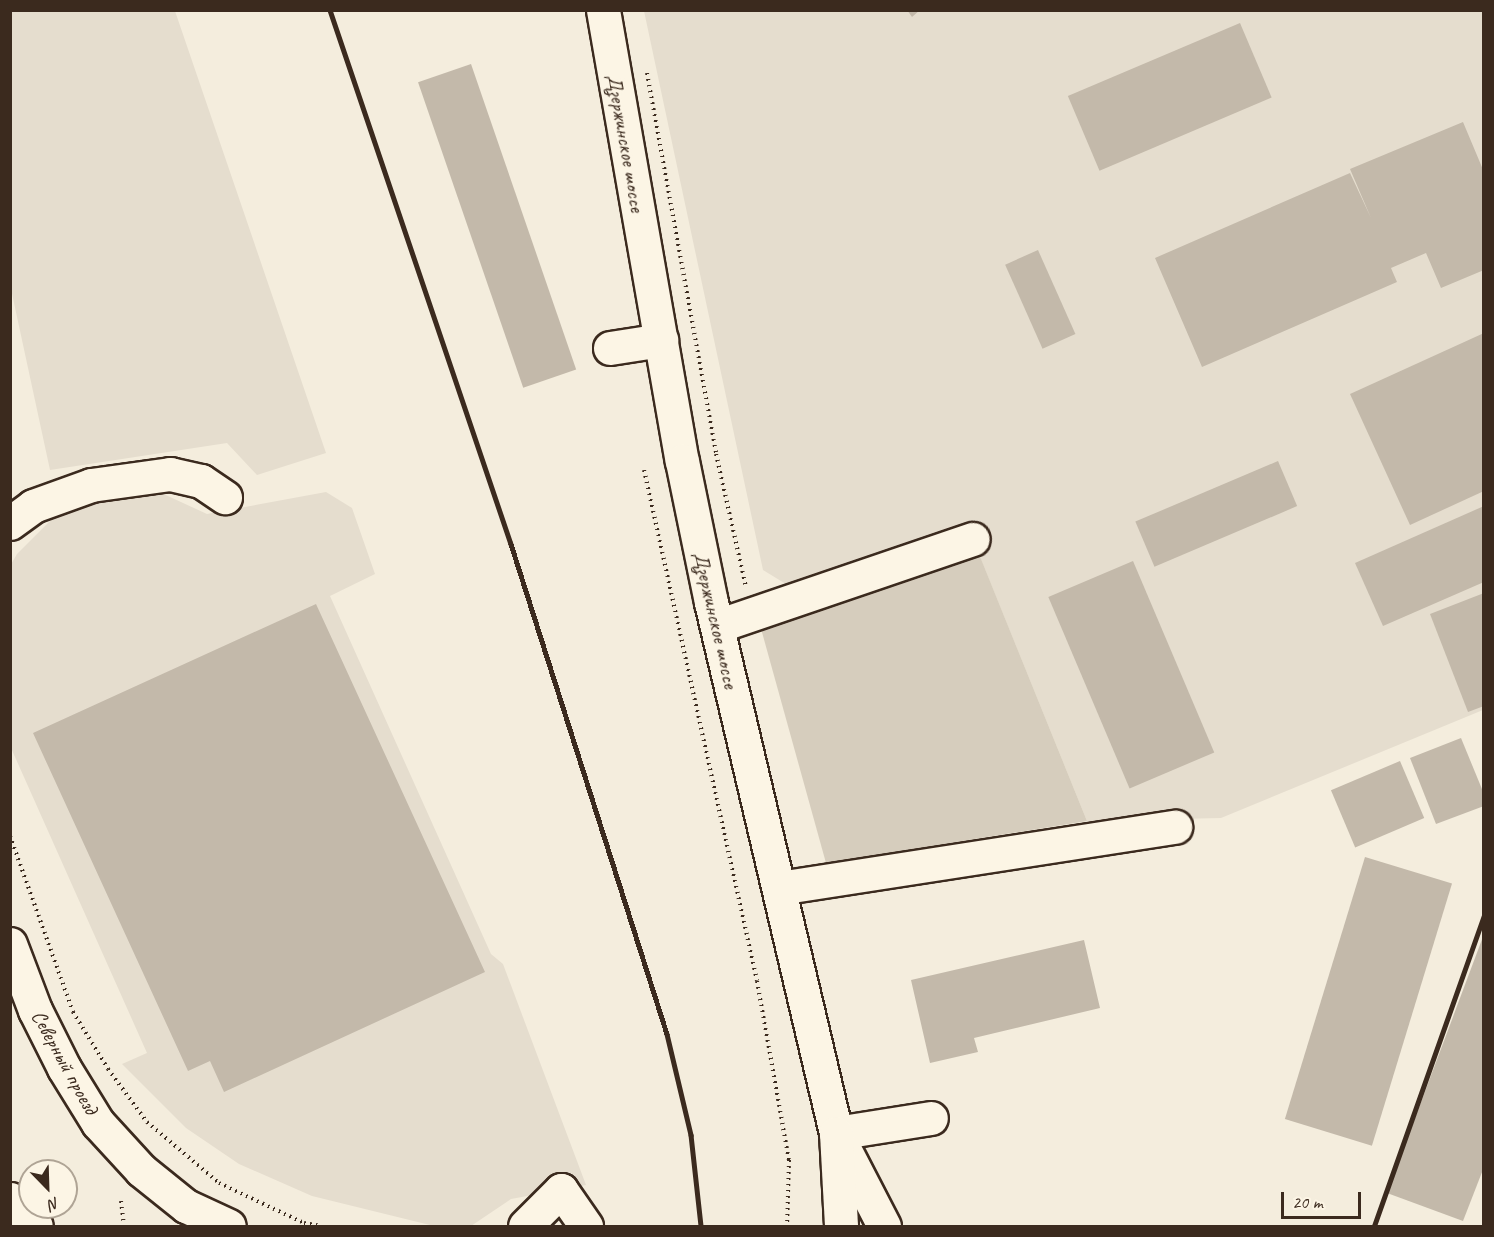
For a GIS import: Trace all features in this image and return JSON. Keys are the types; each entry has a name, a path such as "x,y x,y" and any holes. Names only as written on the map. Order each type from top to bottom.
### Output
{"main road":[{"name":"Дзержинское шоссе","path":"603,10 682,461 717,626 836,1133 841,1227"},
{"path":"610,348 661,340"},
{"path":"10,523 33,506 91,485 170,474 201,481 225,497"},
{"path":"717,626 973,539"},
{"path":"778,888 1175,826"},
{"name":"Северный проезд","path":"10,944 35,1010 64,1068 99,1123 141,1170 186,1206 229,1227"},
{"path":"884,1227 836,1133 931,1118"},
{"path":"525,1227 561,1190 586,1227"},
{"path":"10,1199 36,1227"}],"path":[{"path":"646,66 716,454 752,614"},
{"path":"644,470 757,981 789,1160 787,1227"},
{"path":"10,836 73,1012 108,1069 147,1122 219,1183 304,1223 321,1227"},
{"path":"121,1201 124,1227"}],"shaded area":[{"path":"10,11 175,11 326,453 257,475 227,443 50,470 11,289"},
{"path":"644,11 1483,11 1483,710 1221,818 1087,821 967,525 794,589 763,570"},
{"path":"157,491 207,514 326,492 352,508 375,574 330,596 491,954 503,964 586,1185 511,1199 471,1226 434,1226 312,1196 239,1164 186,1128 122,1064 147,1053 11,748 10,566 17,554 65,506"},
{"path":"979,554 1087,821 826,863 760,625"}],"building":[{"path":"907,10 920,10 912,17"},
{"path":"1240,23 1272,98 1100,171 1068,96"},
{"path":"471,64 576,369 523,388 418,82"},
{"path":"1463,122 1484,172 1484,270 1441,288 1426,253 1391,268 1397,282 1202,367 1155,258 1350,173 1371,218 1350,169"},
{"path":"1038,250 1075,334 1043,349 1005,265"},
{"path":"1484,333 1484,491 1410,525 1350,394"},
{"path":"1278,461 1297,506 1154,567 1135,522"},
{"path":"1484,506 1484,582 1383,626 1355,563"},
{"path":"1133,561 1214,752 1130,788 1048,597"},
{"path":"1484,593 1484,706 1468,712 1430,614"},
{"path":"316,604 485,972 224,1092 210,1061 188,1071 33,733"},
{"path":"1461,738 1484,794 1484,806 1436,824 1410,758"},
{"path":"1400,761 1424,818 1355,847 1331,790"},
{"path":"1365,857 1452,884 1372,1146 1285,1119"},
{"path":"1484,934 1484,1167 1463,1221 1387,1193"},
{"path":"1084,940 1100,1008 974,1038 978,1052 930,1063 911,980"}],"railway":[{"path":"330,10 511,544 667,1034 691,1135 701,1226"},
{"path":"1374,1226 1484,915"}]}
